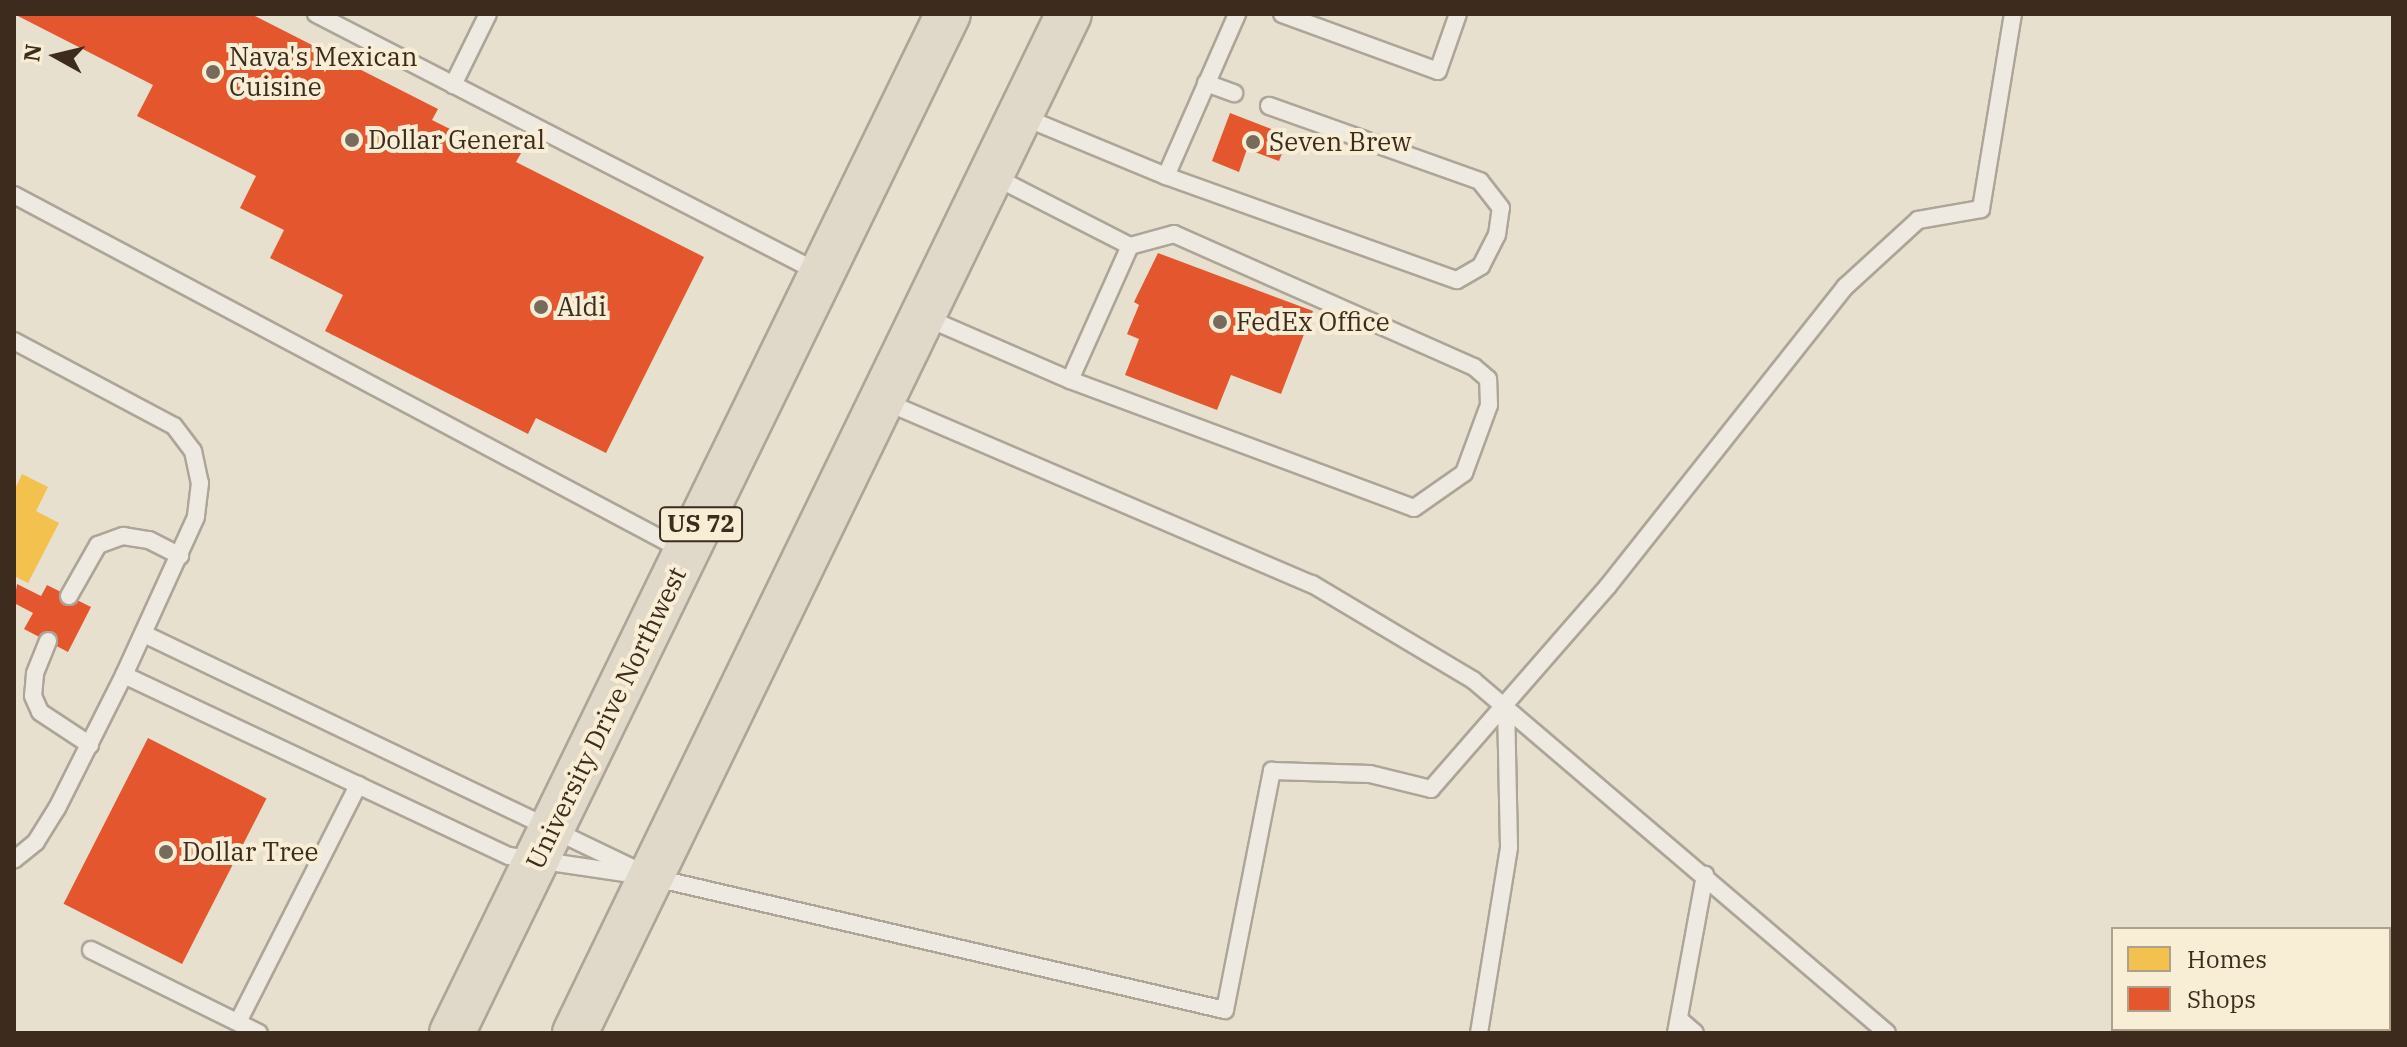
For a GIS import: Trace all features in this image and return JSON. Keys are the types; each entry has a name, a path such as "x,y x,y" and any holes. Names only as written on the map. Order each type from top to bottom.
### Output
{"highway":[{"name":"University Drive Northwest","path":"452,1033 948,14"},
{"path":"575,1033 925,317 1069,14"}],"lane":[{"path":"316,14 822,274"},
{"path":"453,85 488,14"},
{"path":"1166,176 1237,14"},
{"path":"1282,14 1438,71 1458,14"},
{"path":"144,634 346,729 544,846 651,877 1225,1010 1272,771 1370,774 1431,789 1608,586 1845,287 1918,220 1981,209 2013,14"},
{"path":"1206,83 1234,93"},
{"path":"1021,116 1166,176 1457,280 1481,266 1497,235 1501,208 1480,181 1269,106"},
{"path":"925,317 1070,380 1414,508 1464,473 1489,405 1488,379 1474,367 1174,234 1130,246 992,175"},
{"path":"14,195 687,553"},
{"path":"1070,380 1130,246"},
{"path":"14,341 174,426 193,451 200,483 196,517 180,556 90,745 36,842 14,860"},
{"path":"883,400 1312,584 1473,680 1887,1033"},
{"path":"69,596 98,545 123,536 149,540 180,556"},
{"path":"48,641 35,674 33,696 40,712 90,745"},
{"path":"124,675 509,856 544,846 651,877"},
{"path":"1479,1033 1509,847 1506,706"},
{"path":"238,1022 358,785"},
{"path":"1695,1033 1678,1026 1705,875"},
{"path":"91,950 259,1033"}],"building: Homes":[{"path":"22,474 48,487 36,511 59,523 28,583 14,576 14,491"}],"building: Shops":[{"path":"14,14 251,14 438,109 432,120 484,146 492,131 524,148 516,162 704,257 606,453 536,418 528,434 325,331 343,295 270,258 284,230 240,208 256,176 137,116 153,85"},
{"name":"Seven Brew","path":"1230,113 1289,136 1279,161 1247,149 1239,172 1212,161"},
{"name":"FedEx Office","path":"1158,253 1313,311 1281,394 1231,375 1217,410 1125,375 1139,339 1127,334 1139,305 1134,302"},
{"path":"17,584 41,596 47,585 91,607 68,652 24,629 33,613 14,603"},
{"name":"Dollar Tree","path":"148,738 267,798 182,964 64,904"}],"place":[{"name":"Nava's Mexican Cuisine","path":"213,72"},
{"name":"Dollar General","path":"352,140"},
{"name":"Seven Brew","path":"1253,142"},
{"name":"Aldi","path":"541,307"},
{"name":"FedEx Office","path":"1220,322"},
{"name":"Dollar Tree","path":"166,852"}]}
